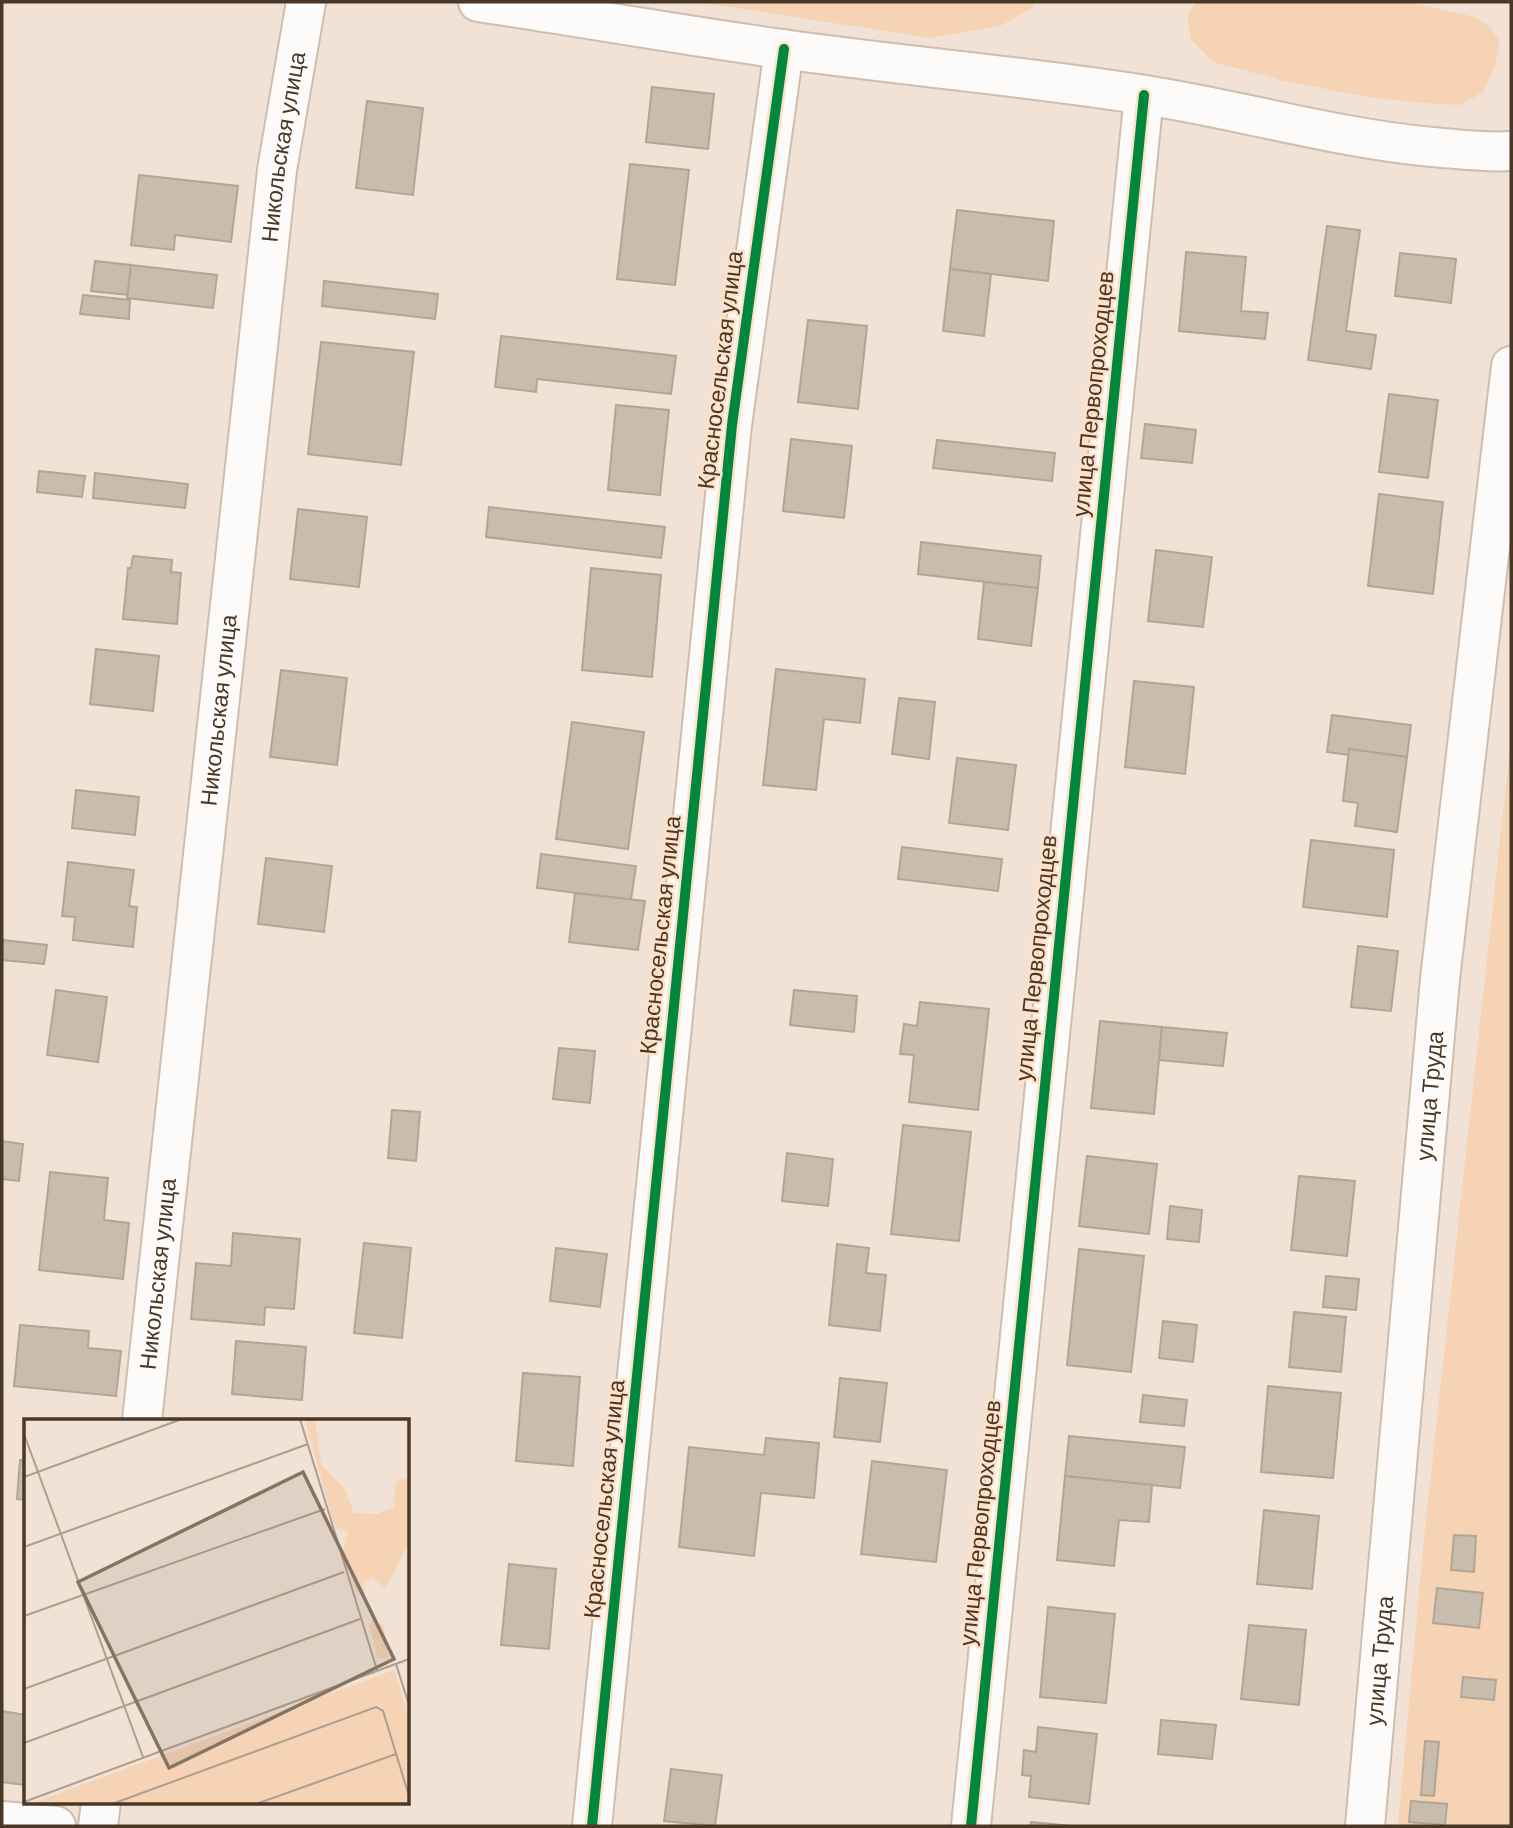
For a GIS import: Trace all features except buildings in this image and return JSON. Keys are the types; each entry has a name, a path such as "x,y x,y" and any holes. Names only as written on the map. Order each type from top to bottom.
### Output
{"street":[{"name":"Никольская улица","path":"142,1419 277,170 306,2"},
{"path":"478,2 784,49 955,68 1144,95 1210,106 1327,132 1392,142 1494,153 1511,151"},
{"name":"Красносельская улица","path":"593,1826 733,425 784,49"},
{"name":"улица Первопроходцев","path":"971,1826 1144,95"},
{"name":"улица Труда","path":"1365,1826 1440,979 1511,366"},
{"path":"98,1826 100,1804"},
{"path":"2,1821 56,1826"}],"shaded area":[{"path":"697,2 1035,2 1032,8 1000,26 931,38"},
{"path":"1196,2 1409,2 1475,17 1490,27 1500,42 1495,66 1483,92 1460,105 1374,98 1284,81 1213,62 1191,40 1187,16"},
{"path":"1511,739 1511,1826 1398,1826 1424,1538"}],"cycle path":[{"path":"592,1826 732,425 784,49"},
{"path":"971,1826 1144,95"}]}
